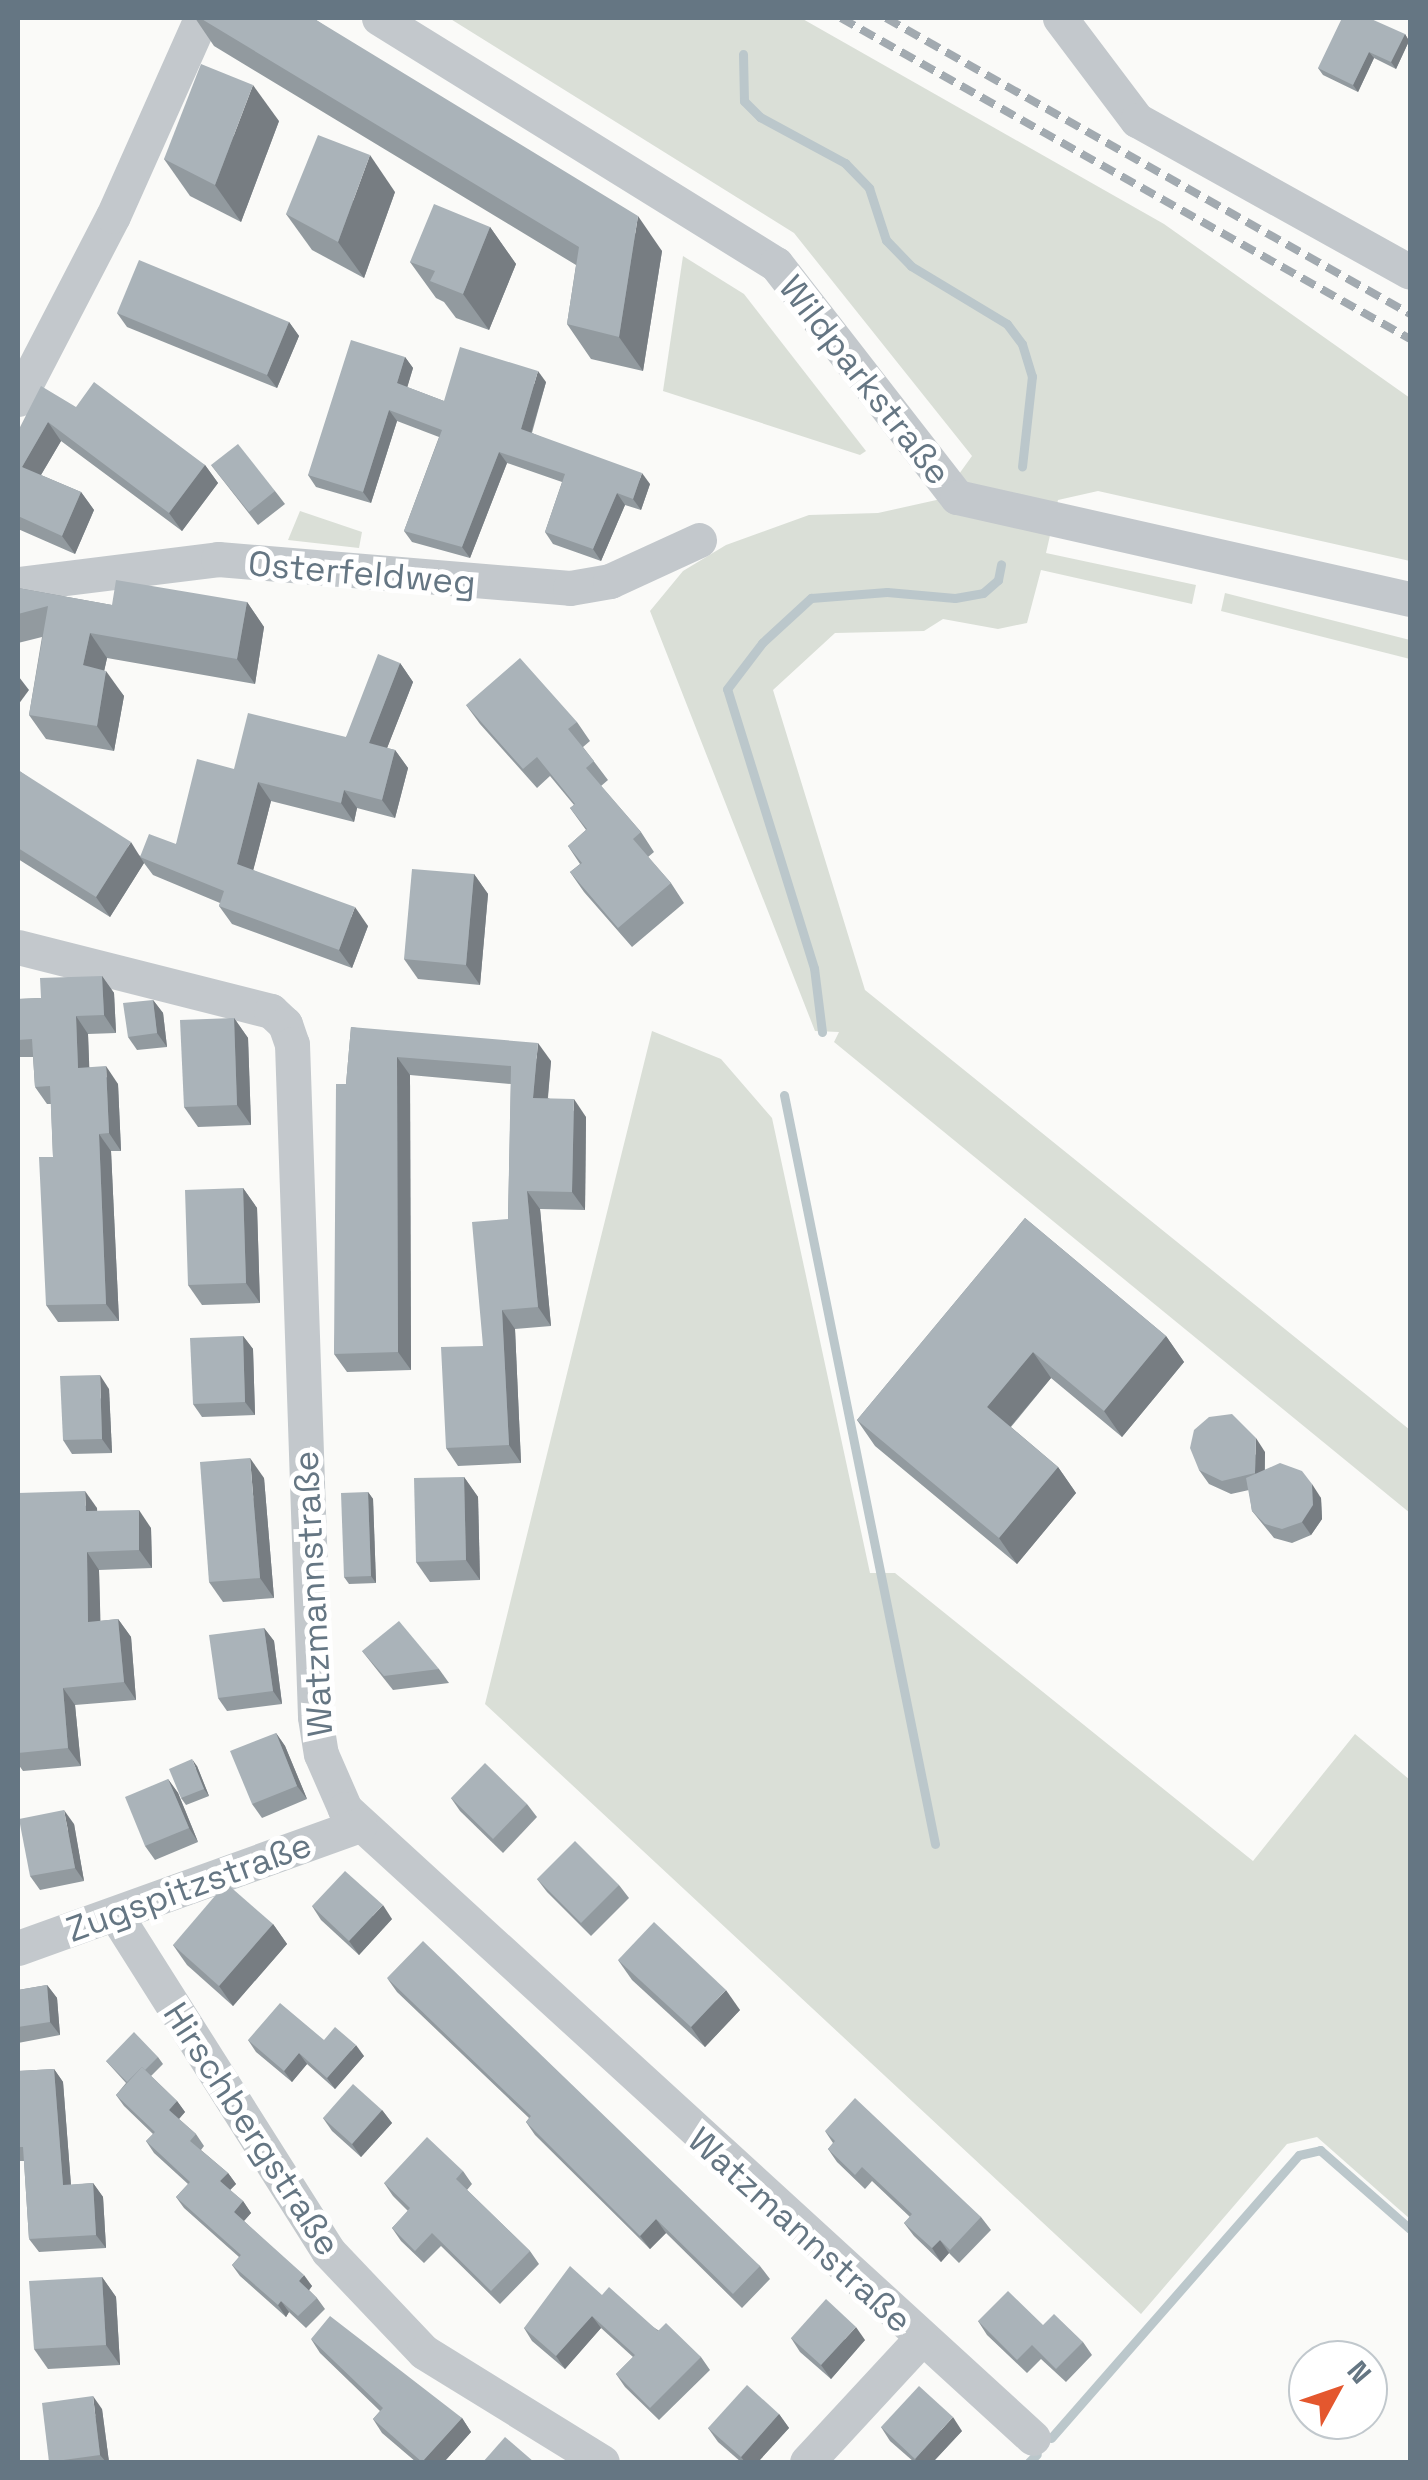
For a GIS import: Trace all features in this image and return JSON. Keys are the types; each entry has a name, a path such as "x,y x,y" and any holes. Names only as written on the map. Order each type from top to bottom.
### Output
{"street":[{"path":"18,399 113,216 200,18"},
{"name":"Wildparkstraße","path":"379,18 776,264 957,497 1410,599"},
{"path":"1060,18 1137,120 1410,272"},
{"name":"Osterfeldweg","path":"18,584 218,559 570,588 610,581 699,540"},
{"name":"Watzmannstraße","path":"18,947 271,1012 285,1024 292,1044 314,1717 332,1784 359,1825 1032,2438"},
{"name":"Zugspitzstraße","path":"18,1948 117,1917 359,1825"},
{"name":"Hirschbergstraße","path":"117,1917 328,2251 424,2352 602,2462"},
{"path":"806,2462 920,2340"}],"shaded area":[{"path":"449,18 801,18 1164,224 1410,398 1410,561 1098,491 1058,500 1046,553 1196,585 1192,604 1041,570 1027,623 998,629 943,619 924,631 835,633 773,690 865,990 1410,1430 1410,1513 834,1042 839,1032 815,1031 650,611 683,571 726,545 809,515 878,513 941,499 972,456 794,233"},
{"path":"683,256 744,294 866,451 860,455 663,391"},
{"path":"300,511 362,532 359,548 288,540"},
{"path":"1225,593 1410,640 1410,659 1221,611"},
{"path":"652,1031 721,1059 772,1118 870,1573 895,1573 1253,1861 1355,1734 1410,1780 1410,2219 1317,2137 1287,2144 1141,2314 485,1704"}],"building":[{"path":"200,18 313,18 638,216 619,337 567,324 579,247"},
{"path":"1342,18 1369,18 1405,34 1391,62 1369,52 1353,85 1318,68"},
{"path":"201,64 253,85 215,185 164,159"},
{"path":"318,135 370,155 338,242 286,214"},
{"path":"434,204 490,227 463,294 430,281 435,271 410,262"},
{"path":"139,260 289,322 267,375 117,313"},
{"path":"351,340 405,357 397,383 444,401 460,347 538,371 521,429 642,473 633,499 617,493 593,549 545,532 565,474 499,452 462,547 404,531 442,430 389,410 363,492 308,475"},
{"path":"94,382 205,465 169,513 48,422 22,467 81,492 62,536 18,516 18,431 41,386 76,407"},
{"path":"238,444 275,491 249,512 211,465"},
{"path":"116,580 247,602 237,659 90,633 83,665 106,671 97,726 29,715 48,606 18,614 18,588 112,605"},
{"path":"378,654 400,663 369,743 395,750 382,800 344,790 341,803 258,782 237,864 355,907 339,950 219,906 224,891 140,857 149,834 176,844 197,759 234,769 248,713 346,737"},
{"path":"520,658 577,722 568,729 594,761 586,768 641,832 633,839 671,883 618,928 570,872 582,863 568,846 587,829 570,808 575,804 537,757 523,769 466,705"},
{"path":"18,770 131,842 96,897 18,848"},
{"path":"412,869 474,874 466,965 404,959"},
{"path":"102,976 104,1015 76,1016 78,1068 106,1066 109,1133 99,1134 106,1304 46,1305 39,1157 53,1157 50,1086 35,1087 32,1039 18,1040 18,999 41,998 40,978"},
{"path":"153,1000 157,1033 128,1037 123,1003"},
{"path":"234,1018 237,1105 184,1107 180,1020"},
{"path":"351,1027 538,1043 533,1098 574,1099 572,1192 527,1191 538,1307 502,1310 509,1445 446,1448 441,1347 483,1346 472,1222 508,1219 511,1066 397,1057 398,1352 334,1354 336,1084 346,1084"},
{"path":"243,1188 246,1283 188,1285 185,1190"},
{"path":"1025,1218 1166,1336 1104,1411 1033,1352 987,1407 1058,1467 999,1538 857,1420"},
{"path":"243,1336 245,1402 193,1404 190,1338"},
{"path":"100,1375 102,1439 63,1440 60,1376"},
{"path":"1232,1414 1256,1438 1255,1473 1222,1481 1199,1470 1190,1448 1194,1430 1209,1417"},
{"path":"250,1458 260,1578 209,1582 200,1462"},
{"path":"1280,1463 1302,1471 1312,1484 1313,1505 1302,1522 1282,1529 1265,1524 1252,1511 1246,1478"},
{"path":"464,1477 466,1560 416,1562 414,1478"},
{"path":"85,1491 86,1511 139,1510 139,1550 87,1552 88,1622 118,1619 124,1682 63,1688 68,1748 18,1753 18,1493"},
{"path":"368,1492 371,1576 344,1577 341,1493"},
{"path":"399,1621 439,1669 384,1676 362,1651"},
{"path":"264,1628 273,1691 218,1698 209,1635"},
{"path":"276,1733 297,1786 252,1804 230,1751"},
{"path":"192,1759 204,1789 181,1798 169,1769"},
{"path":"485,1763 527,1804 493,1839 451,1798"},
{"path":"168,1779 189,1828 145,1846 125,1797"},
{"path":"64,1810 75,1868 30,1876 19,1819"},
{"path":"575,1841 619,1885 581,1923 537,1879"},
{"path":"345,1871 383,1905 349,1941 312,1906"},
{"path":"226,1883 273,1924 219,1986 173,1945"},
{"path":"654,1922 726,1990 691,2027 618,1960"},
{"path":"423,1941 760,2266 733,2294 656,2219 640,2236 526,2122 531,2116 387,1978"},
{"path":"47,1985 50,2022 18,2027 18,1990"},
{"path":"280,2003 324,2040 335,2027 356,2045 327,2078 299,2053 284,2071 248,2040"},
{"path":"134,2032 158,2057 127,2082 106,2061"},
{"path":"142,2067 177,2101 169,2110 196,2134 190,2141 228,2173 220,2181 243,2201 234,2212 304,2275 299,2281 317,2298 298,2316 281,2301 278,2305 232,2265 241,2255 176,2197 190,2182 146,2141 155,2132 116,2095"},
{"path":"54,2069 63,2185 93,2183 96,2235 29,2239 23,2147 18,2147 18,2071"},
{"path":"353,2084 382,2110 352,2144 323,2118"},
{"path":"855,2098 981,2217 950,2250 940,2240 932,2248 904,2223 912,2214 862,2167 855,2175 828,2149 835,2141 825,2131"},
{"path":"427,2137 463,2171 456,2179 530,2251 491,2291 432,2233 415,2251 392,2228 410,2208 384,2183"},
{"path":"570,2266 602,2295 609,2287 658,2331 666,2323 701,2357 650,2408 616,2374 635,2355 592,2316 556,2356 524,2328"},
{"path":"102,2277 106,2345 34,2349 29,2281"},
{"path":"1008,2291 1043,2325 1054,2314 1083,2342 1056,2369 1032,2345 1017,2360 978,2321"},
{"path":"826,2299 856,2327 821,2365 791,2338"},
{"path":"330,2316 462,2418 422,2462 373,2419 383,2408 311,2339"},
{"path":"747,2385 779,2414 741,2457 708,2428"},
{"path":"919,2386 953,2417 915,2459 881,2427"},
{"path":"93,2396 100,2455 49,2462 42,2403"},
{"path":"505,2437 534,2462 483,2462"}],"waterway":[{"path":"743,54 744,101 760,117 845,163 869,188 886,240 911,266 1007,324 1022,344 1032,376 1022,466"},
{"path":"822,1032 814,968 727,689 762,643 811,598 887,592 955,598 983,593 998,580 1001,564"},
{"path":"784,1095 935,1844"},
{"path":"1051,2438 1299,2155 1320,2150 1410,2229"},
{"path":"1029,2462 1037,2454"}],"railway":[{"path":"841,18 1410,339"},
{"path":"886,18 1410,314"}]}
